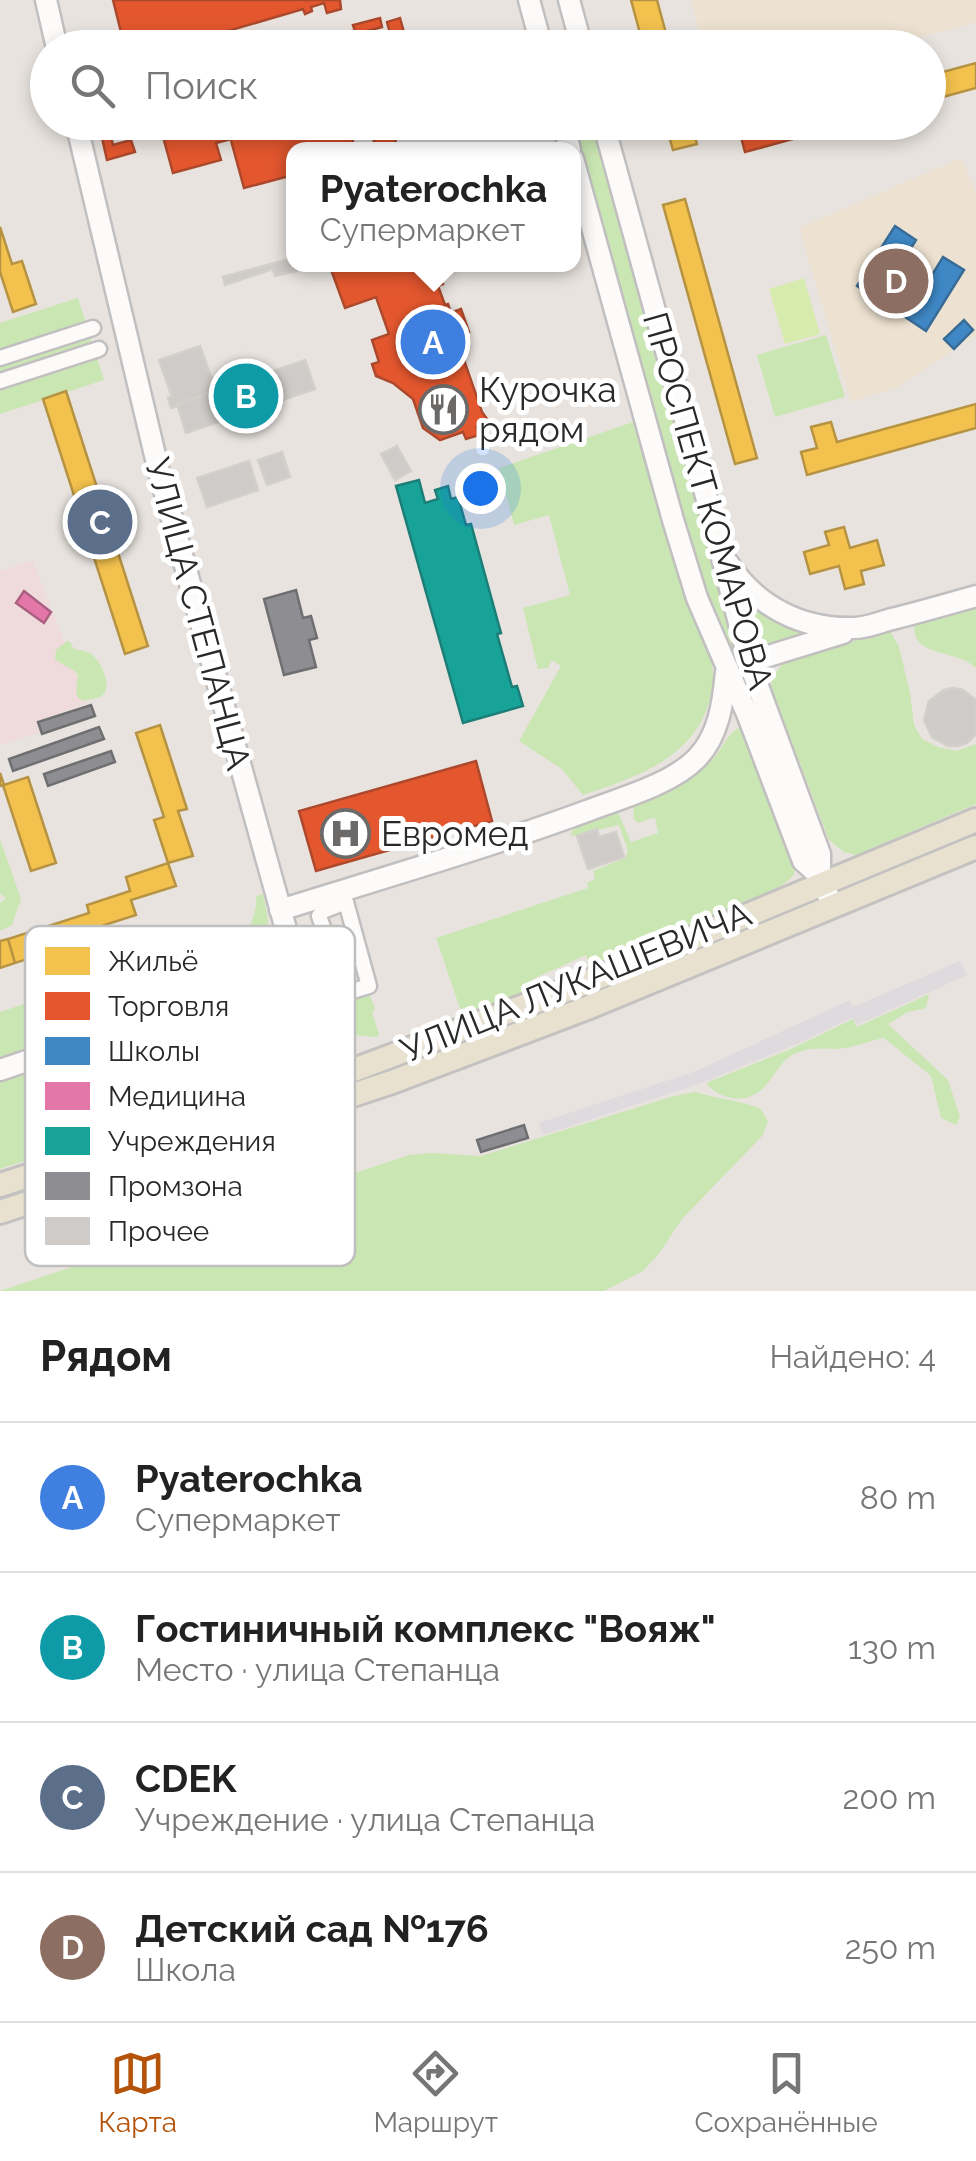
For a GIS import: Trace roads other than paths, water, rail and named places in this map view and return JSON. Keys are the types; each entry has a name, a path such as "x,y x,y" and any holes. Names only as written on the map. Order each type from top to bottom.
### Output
{"main road":[{"path":"46,0 53,30"},
{"path":"530,0 538,30"},
{"path":"569,0 577,30"},
{"name":"УЛИЦА СТЕПАНЦА","path":"80,140 159,472 285,926"},
{"name":"ПРОСПЕКТ КОМАРОВА","path":"608,140 749,662 820,854 822,880 832,907"},
{"name":"ПРОСПЕКТ КОМАРОВА","path":"581,189 697,598 748,716 802,861 822,880"},
{"path":"673,520 680,526 699,526 710,511"},
{"path":"721,553 739,580 764,603 793,619 825,627 858,628"},
{"path":"749,662 976,596"},
{"path":"280,910 554,823 676,773 707,747 716,728 726,667"},
{"path":"716,728 730,716 748,716"},
{"name":"УЛИЦА ЛУКАШЕВИЧА","path":"355,1081 822,880 976,820"},
{"name":"УЛИЦА ЛУКАШЕВИЧА","path":"355,1083 587,1008 976,847"},
{"path":"0,1070 25,1062"},
{"name":"УЛИЦА ЛУКАШЕВИЧА","path":"0,1185 25,1178"},
{"name":"УЛИЦА ЛУКАШЕВИЧА","path":"0,1212 25,1203"}],"street":[{"path":"0,358 93,328"},
{"path":"0,381 98,349"},
{"path":"322,926 319,916 346,902 353,926"},
{"path":"355,935 369,986 355,991"}],"place":[{"name":"Детский сад №176","path":"896,281"},
{"name":"Pyaterochka","path":"433,342"},
{"name":"Гостиничный комплекс \"Вояж\"","path":"246,396"},
{"name":"Курочка рядом","path":"444,410"},
{"name":"CDEK","path":"100,522"},
{"name":"Евромед","path":"346,834"}]}
